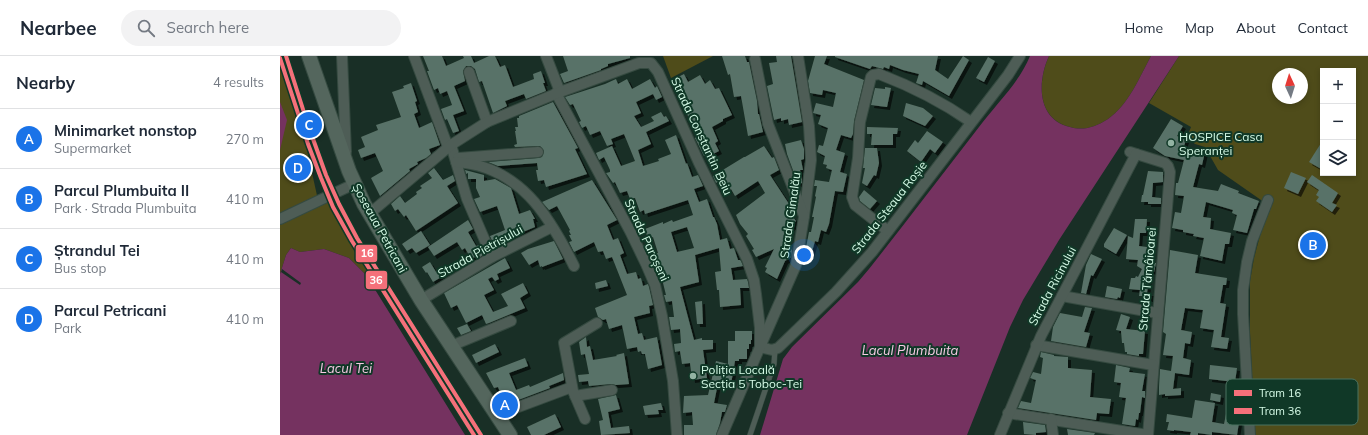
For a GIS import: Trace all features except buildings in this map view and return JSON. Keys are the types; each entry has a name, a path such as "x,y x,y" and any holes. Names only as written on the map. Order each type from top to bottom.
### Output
{"main road":[{"name":"Șoseaua Petricani","path":"309,56 354,184 369,214 421,300 510,435"}],"street":[{"path":"342,56 346,162"},
{"path":"414,56 455,160 467,199 492,257"},
{"name":"Strada Paroșeni","path":"546,56 558,92 632,233 655,285 673,381 676,435"},
{"name":"Strada Gimalău","path":"760,347 796,265 804,216 811,160 809,126 798,56"},
{"name":"Strada Steaua Roșie","path":"775,349 778,348 836,292 888,232 1008,75 1020,56"},
{"path":"756,59 772,137 804,216"},
{"name":"Strada Constantin Beiu","path":"369,214 449,146 487,122 638,60 651,63 658,72 699,163 747,259 754,280 760,347 722,435"},
{"path":"469,72 487,122"},
{"path":"888,232 855,205 852,197 858,158 860,122 871,77 879,74 919,90 971,122"},
{"path":"455,160 538,152"},
{"name":"Strada Ricinului","path":"1000,435 1036,345 1133,153"},
{"name":"Strada Tămâioarei","path":"1133,153 1165,163 1170,172 1157,313 1148,435"},
{"path":"455,160 487,168 515,182 533,199 552,227 574,266"},
{"path":"280,219 354,184"},
{"path":"1247,379 1243,290 1252,241 1268,200"},
{"name":"Strada Pietrișului","path":"421,300 492,257 552,227"},
{"path":"1062,296 1157,313"},
{"path":"758,312 764,314 775,313"},
{"path":"451,346 511,321"},
{"path":"585,419 574,392 564,344 597,323"},
{"path":"1036,345 1153,365"},
{"path":"760,347 775,349"},
{"path":"496,415 574,392 612,390"},
{"path":"1008,413 1148,435"},
{"path":"1052,419 1053,435"},
{"path":"1249,425 1250,435"}],"lane":[{"path":"750,435 774,364 775,349"}],"shaded area":[{"path":"280,56 299,114 318,200 328,196 373,270 366,275 349,258 324,249 300,252 291,248 286,255 280,274"},
{"path":"663,56 713,56 671,78"},
{"path":"1049,56 1151,56 1133,90 1122,106 1108,119 1099,124 1089,128 1080,129 1059,123 1051,116 1046,108 1042,88 1045,66"},
{"path":"1179,56 1368,56 1368,435 1255,435 1255,425 1358,425 1358,379 1252,379 1250,281 1261,232 1271,207 1218,170 1205,147 1195,144 1187,137 1191,127 1149,103"}],"water":[{"name":"Lacul Plumbuita","path":"1030,56 1049,56 1045,66 1042,88 1046,108 1051,116 1059,123 1080,129 1089,128 1099,124 1108,119 1122,106 1133,90 1151,56 1179,56 1059,240 1023,300 1010,327 967,435 760,435 783,359 792,347 858,282 869,269 1014,84"},
{"path":"280,102 287,120 280,150"},
{"name":"Lacul Tei","path":"291,248 300,252 324,249 349,258 366,275 465,435 280,435 280,274 286,255"}],"pier":[{"path":"282,269 301,283 300,285 281,272"}],"tram line":[{"name":"16","path":"286,56 308,125 326,175 339,204 357,238 481,435"},
{"name":"36","path":"280,58 308,144 333,207 352,241 474,435"}],"place":[{"name":"Ștrandul Tei","path":"309,125"},
{"name":"HOSPICE Casa Speranței","path":"1171,143"},
{"name":"Parcul Petricani","path":"298,168"},
{"name":"Parcul Plumbuita II","path":"1313,245"},
{"name":"Poliția Locală Secția 5 Toboc-Tei","path":"693,376"},
{"name":"Minimarket nonstop","path":"505,405"}]}
